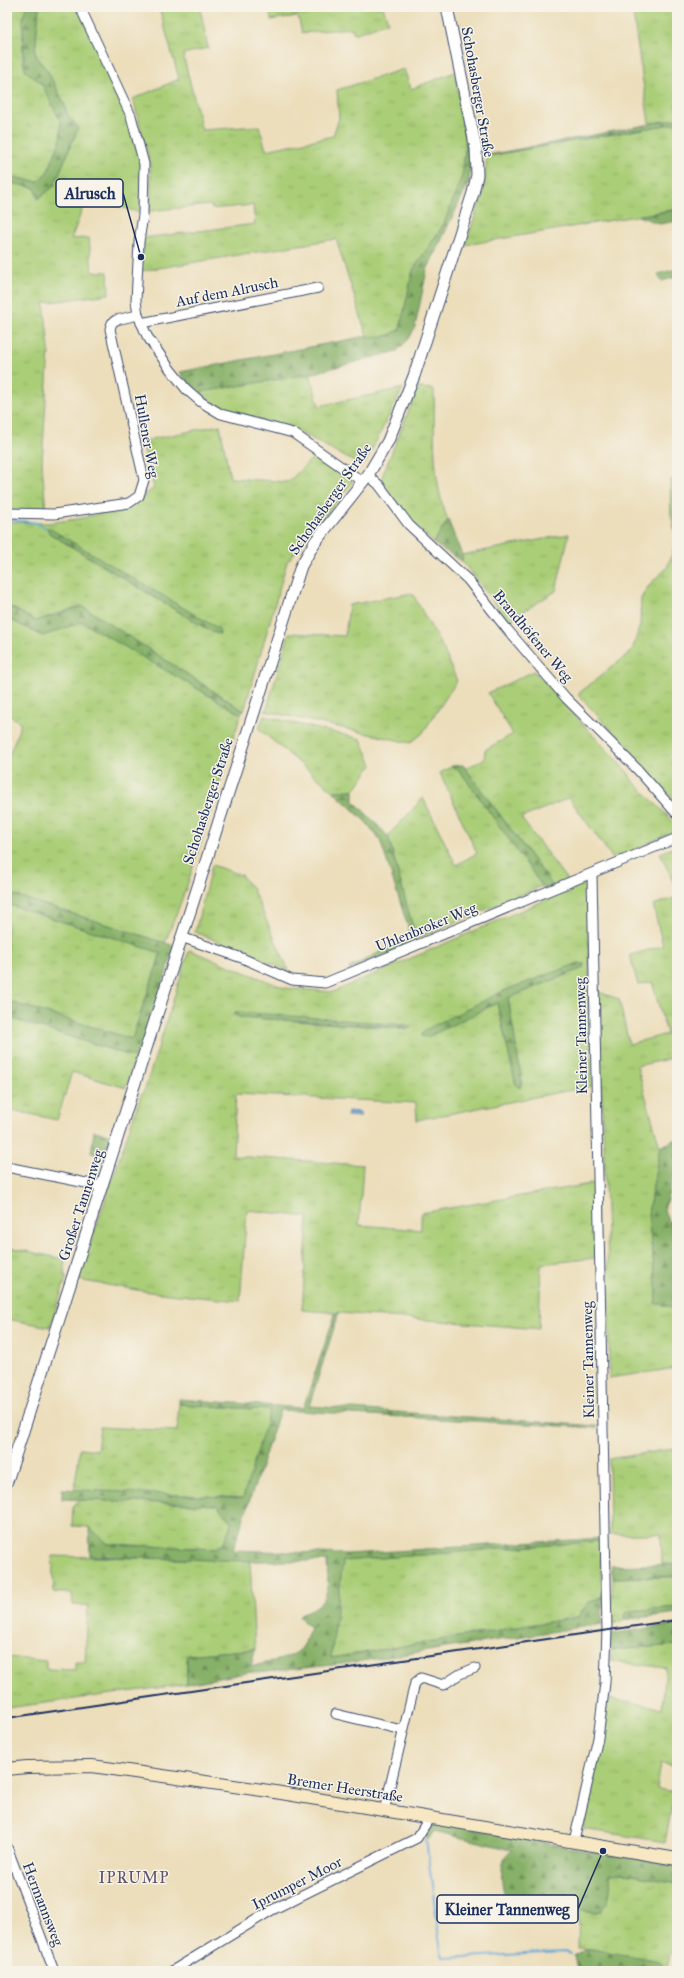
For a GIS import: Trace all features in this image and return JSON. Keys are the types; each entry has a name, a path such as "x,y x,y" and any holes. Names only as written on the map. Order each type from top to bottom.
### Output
{"main road":[{"name":"Bremer Heerstraße","path":"7,1770 27,1767 92,1766 262,1790 677,1858"}],"street":[{"name":"Brandhöfener Weg","path":"80,7 131,116 144,164 144,214 136,287 139,319 147,336 170,369 186,389 201,402 222,414 293,433 365,479 379,485 409,525 468,580 506,628 566,698 638,770 677,814"},
{"name":"Schohasberger Straße","path":"181,937 301,566 315,542 365,479 388,442 403,405 464,225 477,175 476,149 447,7"},
{"name":"Auf dem Alrusch","path":"139,319 318,288"},
{"name":"Hullener Weg","path":"7,513 54,514 129,503 139,496 144,480 110,329 112,323 116,320 139,319"},
{"name":"Uhlenbroker Weg","path":"181,937 242,958 292,980 325,983 677,838"},
{"name":"Kleiner Tannenweg","path":"574,1841 598,1738 605,1683 607,1630 592,874"},
{"name":"Großer Tannenweg","path":"7,1482 10,1459 101,1186 181,937"},
{"path":"7,1167 101,1186"},
{"path":"384,1811 414,1683 423,1678 443,1685 460,1674 475,1668"},
{"path":"336,1714 402,1730"},
{"name":"Iprumper Moor","path":"172,1971 272,1910 417,1838 430,1818"},
{"name":"Hermannsweg","path":"7,1848 54,1971"}],"green space":[{"path":"7,7 26,7 23,36 24,65 42,85 56,110 61,124 61,139 56,155 48,170 38,182 7,176"},
{"path":"26,7 39,7 35,53 39,61 47,70 64,103 67,114 78,128 54,186 38,199 35,188 7,182 7,176 38,182 48,171 60,141 61,123 42,84 26,71 24,64 23,18"},
{"path":"39,7 77,7 119,92 141,164 141,207 138,212 87,197 71,239 89,238 92,272 108,272 109,294 44,303 49,349 42,464 46,511 7,511 7,182 35,188 38,199 54,186 78,128 67,114 64,103 47,70 39,61 35,53"},
{"path":"159,7 200,7 208,48 183,54 202,130 259,126 266,150 333,136 339,118 337,90 404,69 411,89 455,72 466,143 462,176 444,224 413,270 400,330 384,336 367,336 336,239 141,271 143,238 255,224 253,205 212,209 211,205 148,211 151,195 150,164 133,99 179,79"},
{"path":"269,7 383,7 388,22 354,34 352,28 302,33 298,16 271,20"},
{"path":"632,7 677,7 677,119 649,123"},
{"path":"463,115 472,150 469,182 427,270 415,327 409,339 397,351 310,374 201,392 205,400 180,372 367,336 384,337 400,330 413,270 444,224 462,176 466,143"},
{"path":"677,119 677,123 487,156 488,155"},
{"path":"677,123 677,209 465,245 483,194 487,156"},
{"path":"677,210 677,221 660,224 638,216"},
{"path":"677,269 677,277 661,281 658,274"},
{"path":"310,374 319,406 403,388 365,463 357,463 294,430 244,416 219,406 209,400 201,392"},
{"path":"418,388 434,389 436,472 443,505 448,520 433,543 410,520 382,484 383,474"},
{"path":"220,425 230,478 288,482 317,454 353,482 287,562 244,711 82,606 36,621 7,605 7,522 47,523 78,519 128,507 154,488 142,441","holes":["49,533 220,634 212,632"]},
{"path":"677,479 677,540 671,515 670,480"},
{"path":"448,520 462,555 462,561 433,543"},
{"path":"47,527 219,629 220,634 212,632 49,533"},
{"path":"569,534 556,591 508,621 462,561 462,555"},
{"path":"677,540 677,761 672,762 677,777 677,803 578,694 632,651 640,625 641,598 650,584 667,568"},
{"path":"412,593 443,648 457,681 422,734 410,743 266,711 289,633 345,636 349,605"},
{"path":"7,605 36,621 82,606 244,711 241,714 82,622 43,636 7,618"},
{"path":"7,618 43,636 82,621 241,714 187,886 165,943 7,893 7,762 21,723 7,714"},
{"path":"534,671 629,774 631,779 676,824 672,832 614,860 569,798 521,818 567,880 553,886 465,768 484,760 485,750 513,734 488,693"},
{"path":"264,716 361,739 372,765 354,790 333,791 259,729"},
{"path":"463,765 553,886 545,890 460,771 452,766"},
{"path":"452,766 460,770 542,886 416,939 388,836 423,798 456,865 477,853 440,773"},
{"path":"354,790 354,801 388,836 416,939 414,946 349,970 349,968 411,936 380,840 366,822 333,791"},
{"path":"677,846 677,890 660,853"},
{"path":"212,865 241,875 252,888 289,971 195,932"},
{"path":"587,882 592,1086 417,1120 416,1103 236,1094 233,1156 363,1165 359,1225 421,1230 421,1213 596,1183 596,1258 541,1264 539,1329 302,1310 308,1217 247,1210 240,1301 149,1292 78,1280 141,1095 145,1089 189,950 285,988 333,992","holes":["579,963 584,964 583,968 508,998 522,1082 516,1085 497,1003 503,991","234,1014 408,1029 239,1017"]},
{"path":"7,893 175,946 141,1050 135,1057 7,1017 7,1001 132,1039 161,953 7,904"},
{"path":"677,897 677,1057 637,1066 660,1147 648,1214 657,1293 655,1303 677,1308 677,1368 609,1378 609,1292 598,992 619,999 629,1044 667,1034 652,982 638,985 630,955 663,946 653,905"},
{"path":"7,904 161,953 132,1039 7,1001"},
{"path":"579,963 584,964 583,968 508,998 522,1082 520,1088 516,1085 497,1003 428,1037 421,1036 425,1030 503,991"},
{"path":"239,1012 408,1025 411,1028 239,1017 233,1014"},
{"path":"7,1017 135,1057 126,1088 72,1072 57,1120 7,1109"},
{"path":"94,1131 111,1135 104,1156 91,1153"},
{"path":"677,1139 677,1162 664,1210 676,1247 677,1312 676,1308 655,1303 657,1293 648,1214 660,1147"},
{"path":"677,1221 677,1251 670,1222"},
{"path":"7,1247 64,1259 66,1278 50,1327 7,1319"},
{"path":"339,1312 309,1406 599,1426 595,1428 280,1410 233,1550 347,1554 602,1538 600,1541 343,1561 331,1658 578,1617 588,1603 603,1596 602,1624 342,1664 257,1673 251,1672 187,1684 187,1655 255,1649 251,1667 280,1660 294,1654 299,1650 304,1644 310,1628 299,1617 302,1613 319,1605 326,1593 328,1579 327,1561 250,1561 90,1556 89,1527 108,1544 214,1549 223,1544 232,1523 217,1505 62,1499 62,1489 243,1498 270,1410 179,1404 179,1399 303,1408 335,1314"},
{"path":"179,1404 271,1410 243,1498 74,1490 80,1448 97,1450 100,1427 177,1431"},
{"path":"677,1448 677,1564 662,1564 661,1534 610,1534 609,1459"},
{"path":"79,1500 217,1505 232,1523 223,1544 214,1549 108,1544 89,1527 72,1526 73,1506"},
{"path":"600,1541 603,1596 588,1603 578,1617 331,1658 342,1561"},
{"path":"52,1556 250,1561 255,1649 187,1655 187,1684 7,1708 7,1657 46,1661 46,1669 75,1670 75,1662 85,1662 88,1606 73,1605 72,1593 54,1593"},
{"path":"677,1564 677,1576 613,1578 611,1566"},
{"path":"677,1577 677,1607 629,1611 624,1615 625,1619 610,1625 613,1578"},
{"path":"677,1607 677,1613 630,1619 625,1619 624,1616 629,1611"},
{"path":"677,1624 677,1645 611,1650 610,1634"},
{"path":"677,1645 677,1766 661,1763 657,1789 675,1792 665,1842 583,1829 609,1699 662,1708 666,1668 611,1661 611,1650"},
{"path":"435,1822 598,1853 677,1864 677,1883 621,1873 610,1874 609,1897 605,1907 596,1912 511,1901 505,1897 502,1885 502,1872 504,1859 512,1850 434,1831 428,1840 425,1835"},
{"path":"621,1873 677,1883 677,1932 666,1969 663,1964 592,1949 578,1948 579,1910 596,1912 601,1911 608,1901 610,1874"},
{"path":"592,1949 660,1961 666,1971 577,1971 574,1956 584,1950"}],"water":[{"path":"348,1111 360,1112 360,1117 347,1116"}],"waterway":[{"path":"7,519 37,523 45,528"},
{"path":"426,1840 441,1953 444,1958 565,1952 571,1955"}],"railway":[{"path":"7,1718 677,1620"}],"place":[{"name":"Alrusch","path":"141,257"},
{"name":"Kleiner Tannenweg","path":"603,1851"}],"district":[{"name":"IPRUMP","path":"134,1877"}]}
